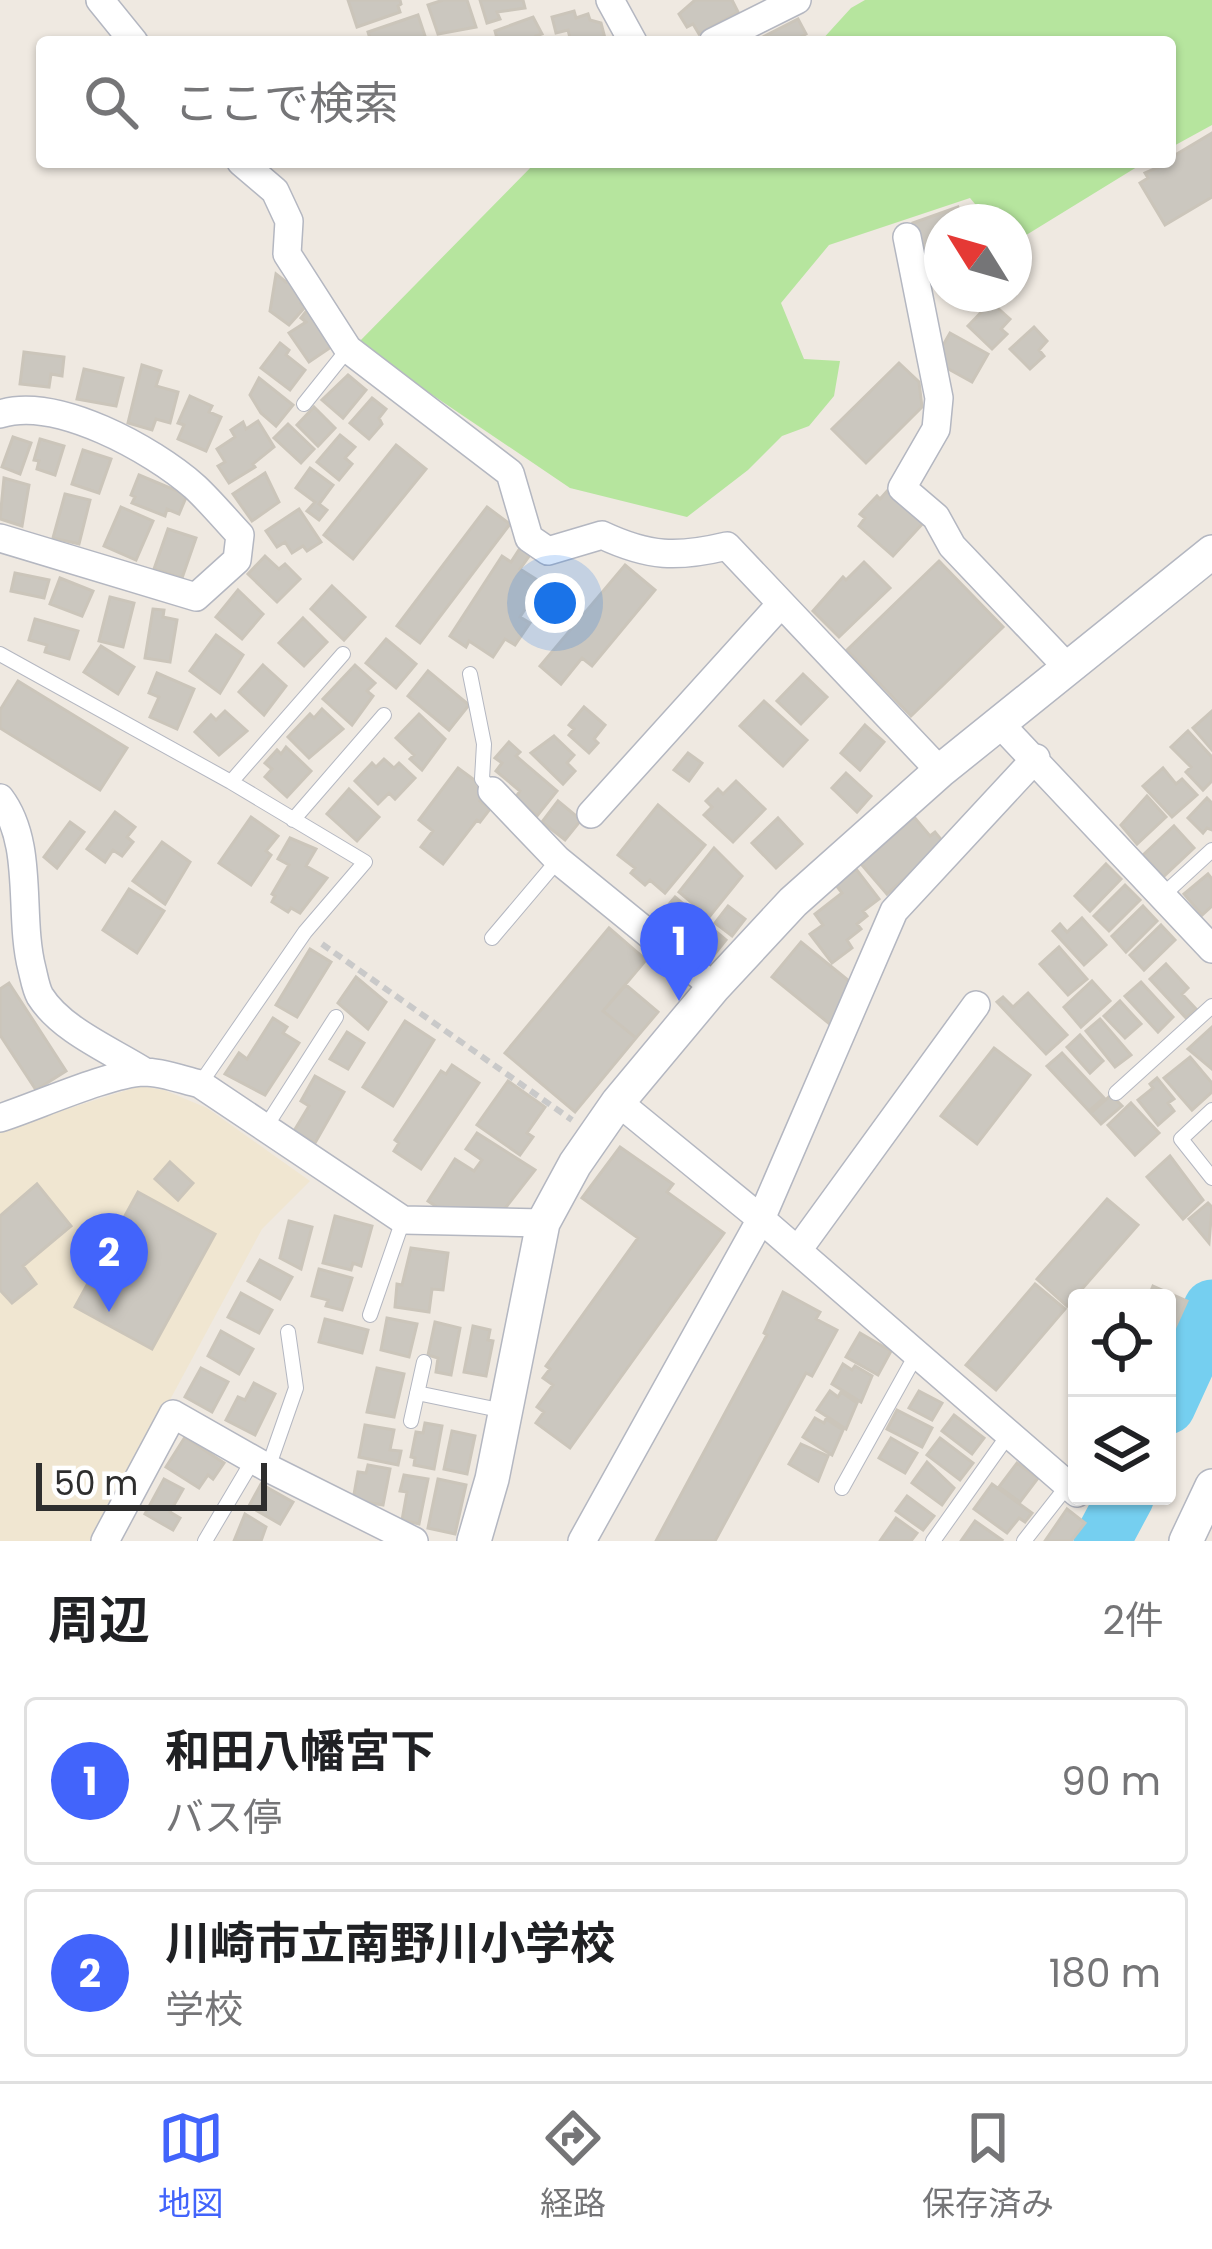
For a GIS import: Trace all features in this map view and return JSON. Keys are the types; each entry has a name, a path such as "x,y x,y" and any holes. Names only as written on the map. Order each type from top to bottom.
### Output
{"street":[{"path":"100,0 129,36"},
{"path":"610,0 630,36"},
{"path":"725,36 797,0"},
{"path":"248,168 275,191 289,221 287,254 348,349 510,473 530,538 548,551 602,535 639,552 693,554 727,547 940,771"},
{"path":"907,237 939,398 936,429 902,488 936,518 952,546 1070,669"},
{"path":"0,414 50,412 102,429 194,486 240,535 237,560 196,597 0,538"},
{"path":"474,1541 492,1479 543,1223 618,1102 713,987 793,902 940,771 1212,552"},
{"path":"592,814 780,604"},
{"path":"1001,725 1212,949"},
{"path":"583,1541 761,1219 894,911 1036,758"},
{"path":"492,791 558,860 713,987"},
{"path":"0,798 13,815 11,864 39,995 68,1024 145,1072 200,1084 403,1220 543,1223"},
{"path":"0,909 25,942"},
{"path":"798,1250 976,1006"},
{"path":"0,1118 111,1079 145,1072"},
{"path":"618,1102 798,1250 1068,1486"},
{"path":"105,1541 173,1414 260,1464 414,1541"},
{"path":"1186,1541 1212,1486"}],"lane":[{"path":"304,404 348,349"},
{"path":"0,654 365,862 305,932 200,1084"},
{"path":"231,782 343,654"},
{"path":"470,674 484,744 482,779 492,791"},
{"path":"293,820 385,715"},
{"path":"1163,895 1212,850"},
{"path":"492,938 558,860"},
{"path":"1116,1093 1212,1006"},
{"path":"265,1128 336,1017"},
{"path":"1212,1110 1181,1139 1212,1178"},
{"path":"370,1315 403,1220"},
{"path":"205,1541 260,1464 296,1388 288,1332"},
{"path":"842,1488 916,1355"},
{"path":"411,1421 424,1362"},
{"path":"417,1393 504,1412"},
{"path":"933,1541 1009,1434"},
{"path":"1024,1541 1069,1505"}],"path":[{"path":"305,932 595,1136"}],"shaded area":[{"path":"140,1086 164,1090 207,1108 310,1181 262,1229 94,1541 0,1541 0,1130"}],"green space":[{"path":"865,0 1212,0 1212,125 1176,145 1176,36 825,36"},
{"path":"530,168 1135,168 1032,231 1032,204 975,204 970,198 952,204 924,204 924,213 829,245 781,303 804,359 840,361 834,396 809,426 782,436 748,470 687,517 570,488 357,344"}],"building":[{"path":"348,0 400,0 400,12 357,27"},
{"path":"467,0 476,27 438,34 428,5"},
{"path":"480,0 523,0 525,8 497,12 500,19 487,23"},
{"path":"695,0 732,0 738,12 699,34 679,14"},
{"path":"574,11 576,18 588,14 590,20 601,23 604,36 570,36 568,30 556,33 552,17"},
{"path":"418,15 425,36 369,36 368,32"},
{"path":"533,17 542,34 496,36 495,31"},
{"path":"798,19 806,34 802,36 765,36"},
{"path":"1212,133 1212,197 1165,225 1140,183 1148,178 1145,173 1156,168 1176,168 1176,154"},
{"path":"924,219 924,253 913,223"},
{"path":"276,274 288,279 305,298 301,303 306,306 289,325 270,311"},
{"path":"308,309 331,347 309,362 289,333 306,322 301,318"},
{"path":"981,312 1002,312 1010,319 1001,329 1007,334 992,349 968,326"},
{"path":"1034,327 1047,341 1039,350 1044,356 1030,369 1010,349"},
{"path":"950,333 988,354 972,382 934,361"},
{"path":"280,343 289,350 286,355 305,370 290,390 261,368"},
{"path":"24,352 64,357 62,376 51,374 49,387 20,384"},
{"path":"899,363 919,382 922,407 866,463 832,429"},
{"path":"142,365 161,371 156,386 178,392 170,423 156,419 152,430 128,423"},
{"path":"84,369 123,378 116,406 77,399"},
{"path":"348,375 366,390 343,418 322,400"},
{"path":"259,378 293,405 276,426 250,395"},
{"path":"190,396 212,406 209,412 221,417 206,451 178,439 184,425 178,423"},
{"path":"372,398 386,409 379,418 382,424 369,439 350,423"},
{"path":"314,407 335,428 318,446 297,425"},
{"path":"258,421 274,447 255,467 229,483 218,466 225,462 217,449 235,437 231,430 243,422 246,429"},
{"path":"288,424 314,449 301,463 274,438"},
{"path":"340,435 355,447 345,458 352,464 339,480 317,462"},
{"path":"13,437 31,443 20,474 2,467"},
{"path":"40,439 64,446 55,475 37,469 39,461 34,460"},
{"path":"396,445 426,469 353,559 324,535"},
{"path":"83,450 111,459 99,493 72,484"},
{"path":"310,468 333,485 319,504 327,510 319,520 307,511 315,502 296,488"},
{"path":"265,473 279,502 252,521 233,494"},
{"path":"139,475 187,495 179,514 167,509 165,516 132,503"},
{"path":"4,478 29,485 22,526 0,519"},
{"path":"888,490 924,522 893,556 859,526 865,518 860,514"},
{"path":"65,494 90,500 79,544 53,538"},
{"path":"121,507 153,521 136,560 104,546"},
{"path":"487,507 510,524 420,643 397,626"},
{"path":"299,509 321,542 292,553 285,542 277,547 266,531"},
{"path":"168,529 196,538 182,578 154,569"},
{"path":"522,545 532,552 520,569 542,583 520,617 530,623 515,645 505,639 493,657 469,641 466,647 450,636 502,556 511,562"},
{"path":"265,556 279,569 285,564 300,579 277,602 248,574"},
{"path":"939,561 1003,627 911,716 847,650"},
{"path":"864,562 890,588 839,637 813,611 843,577 846,580"},
{"path":"625,565 655,590 592,666 582,658 561,684 540,666"},
{"path":"15,573 49,580 44,598 11,591"},
{"path":"60,578 93,591 82,616 50,604"},
{"path":"332,586 365,617 344,640 311,609"},
{"path":"238,590 263,614 242,639 216,617"},
{"path":"110,597 134,603 123,647 99,641"},
{"path":"153,609 164,610 163,617 177,620 170,662 145,658"},
{"path":"303,618 327,642 304,666 279,643"},
{"path":"35,619 78,631 69,659 45,652 47,645 29,640"},
{"path":"216,635 243,655 220,693 190,671"},
{"path":"386,639 416,664 396,688 366,663"},
{"path":"101,646 134,667 118,694 84,672"},
{"path":"263,665 286,686 264,715 239,692"},
{"path":"355,665 375,683 367,691 373,696 352,725 323,699"},
{"path":"428,671 469,705 449,730 408,696"},
{"path":"157,673 194,689 177,729 150,717 159,697 149,693"},
{"path":"803,674 827,697 801,724 777,701"},
{"path":"18,681 127,748 100,790 0,728 0,710"},
{"path":"764,701 807,740 783,766 740,726"},
{"path":"584,707 605,725 589,753 569,735 574,729 569,725"},
{"path":"322,709 343,729 309,758 288,737 310,714 314,718"},
{"path":"225,711 247,731 219,755 195,732 211,715 216,720"},
{"path":"1212,711 1212,750 1193,728"},
{"path":"419,714 445,739 422,770 396,738"},
{"path":"865,725 884,742 860,770 841,753"},
{"path":"1188,731 1212,757 1212,781 1203,790 1186,772 1191,767 1171,747"},
{"path":"554,736 574,755 567,763 575,771 563,784 531,753"},
{"path":"509,742 520,752 516,756 557,791 537,816 515,798 520,791 496,771 502,763 495,758"},
{"path":"286,747 311,771 287,797 265,777 272,769 265,763"},
{"path":"688,753 702,763 689,781 674,770"},
{"path":"384,759 394,768 399,763 415,778 395,799 389,793 378,804 355,781 372,763 376,767"},
{"path":"458,768 488,790 480,801 490,809 443,864 421,847 433,831 419,820"},
{"path":"1163,768 1176,784 1182,779 1197,795 1172,817 1143,786"},
{"path":"846,773 871,796 857,812 832,788"},
{"path":"736,781 765,809 733,842 704,815 712,807 706,801 718,789 723,794"},
{"path":"349,789 379,817 357,841 327,814"},
{"path":"1147,796 1166,817 1137,844 1121,825"},
{"path":"1207,798 1212,803 1212,830 1203,833 1188,818"},
{"path":"558,801 581,820 565,840 542,822"},
{"path":"658,805 705,845 665,893 650,880 645,885 631,873 635,868 618,855"},
{"path":"115,812 135,827 127,837 133,842 122,856 113,850 105,862 87,849"},
{"path":"251,817 278,836 251,885 219,863"},
{"path":"914,817 930,836 935,832 944,843 887,894 861,864"},
{"path":"778,818 802,844 776,868 752,843"},
{"path":"70,822 84,832 57,868 44,857"},
{"path":"1174,826 1194,848 1163,877 1143,855"},
{"path":"290,838 316,849 306,866 327,878 300,913 272,902 289,865 278,859"},
{"path":"162,842 190,862 165,904 133,881"},
{"path":"714,848 742,876 709,917 679,892"},
{"path":"1106,864 1121,879 1090,911 1075,896"},
{"path":"856,869 879,899 863,911 867,916 857,924 861,929 847,940 852,948 832,963 810,934 823,925 815,914 842,893 836,885"},
{"path":"1208,874 1212,906 1202,915 1184,894"},
{"path":"1125,885 1140,900 1109,931 1094,916"},
{"path":"129,889 164,911 137,953 103,930"},
{"path":"675,897 726,940 705,966 653,923"},
{"path":"728,906 745,919 732,936 715,923"},
{"path":"1143,906 1157,921 1126,952 1112,936"},
{"path":"1082,918 1106,945 1084,965 1053,931 1060,924 1067,932"},
{"path":"1161,925 1175,940 1144,970 1130,955"},
{"path":"609,928 646,960 603,1011 636,1038 575,1112 505,1053"},
{"path":"801,942 849,981 831,1025 772,977"},
{"path":"1059,947 1087,979 1068,995 1040,964"},
{"path":"310,949 331,962 297,1017 276,1005"},
{"path":"1166,964 1188,988 1182,994 1196,1009 1186,1018 1150,979"},
{"path":"356,977 386,1002 368,1029 338,1003"},
{"path":"1092,981 1110,1001 1081,1027 1064,1007"},
{"path":"1141,982 1173,1017 1158,1032 1125,996"},
{"path":"9,983 66,1071 36,1090 0,1035 0,989"},
{"path":"626,985 658,1012 636,1038 603,1011"},
{"path":"1028,993 1067,1035 1046,1054 997,1002 1003,997 1013,1007"},
{"path":"1120,1001 1141,1024 1125,1038 1104,1016"},
{"path":"273,1018 287,1027 283,1033 299,1043 265,1095 225,1074 239,1053 247,1059"},
{"path":"1100,1019 1131,1055 1115,1067 1086,1031"},
{"path":"405,1021 434,1040 393,1106 363,1087"},
{"path":"1212,1027 1212,1069 1188,1049"},
{"path":"347,1032 364,1043 348,1069 330,1059"},
{"path":"1080,1035 1103,1061 1090,1073 1067,1047"},
{"path":"994,1048 1030,1075 977,1144 941,1116"},
{"path":"1062,1053 1104,1098 1089,1111 1047,1066"},
{"path":"1190,1057 1212,1083 1212,1092 1192,1110 1164,1078"},
{"path":"452,1065 479,1083 421,1169 394,1151 399,1143 395,1140 441,1071 446,1074"},
{"path":"315,1076 344,1092 315,1143 294,1131 309,1106 301,1101"},
{"path":"1157,1078 1174,1099 1168,1103 1174,1111 1158,1125 1138,1100"},
{"path":"508,1081 545,1107 527,1133 533,1137 520,1155 477,1125"},
{"path":"1111,1095 1122,1106 1101,1124 1091,1113"},
{"path":"1131,1103 1159,1133 1135,1155 1108,1125"},
{"path":"477,1133 535,1170 503,1211 446,1213 428,1201 455,1159 474,1171 482,1160 466,1149"},
{"path":"620,1147 673,1184 667,1192 724,1233 570,1448 536,1423 544,1412 537,1407 553,1385 543,1378 550,1369 546,1366 638,1238 582,1198"},
{"path":"1170,1156 1203,1200 1183,1219 1147,1177"},
{"path":"170,1162 193,1183 178,1200 155,1179"},
{"path":"37,1184 71,1226 23,1266 36,1284 12,1303 0,1290 0,1216"},
{"path":"138,1192 215,1234 152,1349 75,1307"},
{"path":"1107,1199 1138,1225 1082,1289 1068,1289 1067,1306 1037,1279"},
{"path":"1208,1203 1212,1207 1209,1243 1189,1219"},
{"path":"335,1216 372,1226 361,1266 353,1263 351,1270 323,1263"},
{"path":"289,1221 312,1227 301,1269 280,1258"},
{"path":"411,1248 448,1253 443,1290 432,1289 429,1312 395,1307 397,1284 402,1285"},
{"path":"260,1260 292,1277 280,1299 248,1281"},
{"path":"319,1269 352,1278 342,1310 312,1296"},
{"path":"1035,1284 1065,1309 996,1390 966,1365"},
{"path":"783,1292 820,1312 816,1319 837,1330 812,1376 806,1373 715,1541 656,1541 767,1335"},
{"path":"241,1293 272,1310 259,1333 228,1317"},
{"path":"1176,1296 1187,1301 1176,1325"},
{"path":"387,1318 417,1324 409,1357 381,1350"},
{"path":"325,1319 368,1330 362,1353 319,1342"},
{"path":"435,1322 460,1328 451,1375 436,1372 438,1358 428,1355"},
{"path":"473,1326 490,1330 488,1340 493,1341 486,1376 464,1372"},
{"path":"221,1331 253,1349 239,1374 208,1356"},
{"path":"860,1333 891,1351 878,1375 846,1357"},
{"path":"843,1364 872,1376 861,1402 832,1384"},
{"path":"201,1368 228,1382 212,1412 185,1397"},
{"path":"377,1368 404,1374 394,1417 367,1412"},
{"path":"254,1383 275,1394 255,1435 226,1420 238,1397 245,1400"},
{"path":"830,1391 857,1403 846,1429 817,1410"},
{"path":"919,1391 942,1403 932,1420 909,1408"},
{"path":"897,1410 932,1428 922,1447 887,1429"},
{"path":"954,1415 984,1438 972,1454 942,1431"},
{"path":"815,1418 843,1430 832,1455 803,1437"},
{"path":"425,1423 442,1426 434,1469 414,1465 411,1457 416,1432 423,1433"},
{"path":"365,1425 394,1430 390,1450 401,1451 398,1465 359,1457"},
{"path":"452,1431 475,1436 467,1474 444,1469"},
{"path":"185,1437 224,1463 199,1488 166,1467"},
{"path":"891,1438 917,1453 905,1473 879,1458"},
{"path":"940,1438 973,1463 960,1480 927,1455"},
{"path":"801,1444 828,1456 818,1481 789,1464"},
{"path":"927,1462 954,1488 942,1505 912,1483"},
{"path":"1017,1463 1038,1478 1020,1502 999,1487"},
{"path":"368,1465 390,1469 383,1505 353,1500 358,1472 366,1473"},
{"path":"404,1475 428,1479 419,1524 402,1520 407,1492 400,1491"},
{"path":"164,1479 183,1489 170,1512 180,1518 173,1530 145,1514"},
{"path":"438,1479 466,1485 455,1534 428,1528"},
{"path":"261,1484 293,1502 280,1524 249,1506"},
{"path":"992,1484 1032,1513 1025,1522 1019,1518 1007,1533 974,1509"},
{"path":"907,1496 934,1516 923,1530 896,1511"},
{"path":"1067,1509 1085,1523 1071,1541 1045,1541"},
{"path":"245,1514 266,1527 261,1541 234,1541"},
{"path":"896,1518 917,1533 911,1541 880,1541"},
{"path":"975,1521 1002,1540 961,1541"}],"waterway":[{"path":"1171,1397 1212,1308"},
{"path":"1102,1541 1121,1505"}],"place":[{"name":"和田八幡宮下","path":"679,1001"},
{"name":"川崎市立南野川小学校","path":"109,1312"}]}
